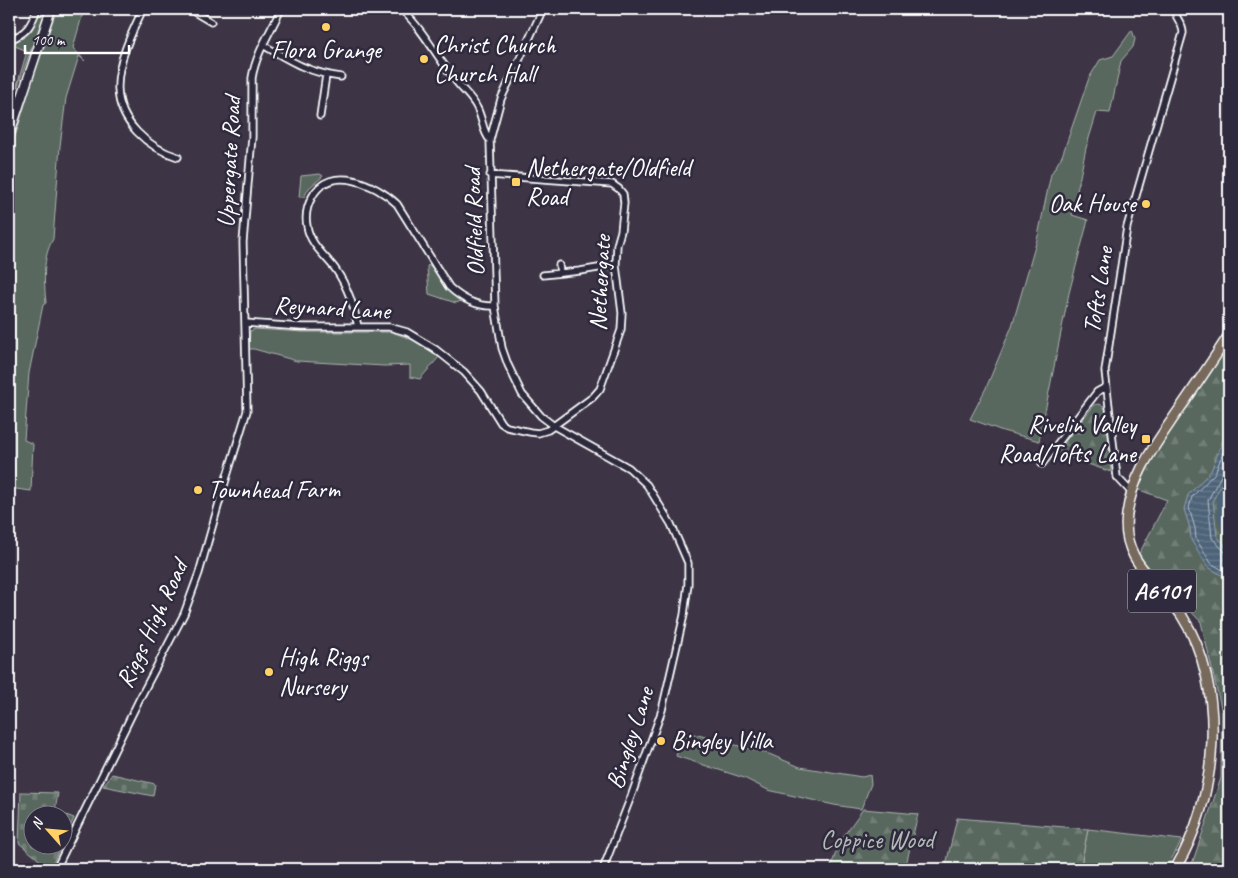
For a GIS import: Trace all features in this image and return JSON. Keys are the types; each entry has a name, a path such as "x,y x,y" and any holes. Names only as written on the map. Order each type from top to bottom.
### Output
{"main road":[{"path":"9,136 51,9"},
{"name":"A6101","path":"1175,869 1194,830 1207,787 1210,758 1211,700 1203,662 1184,621 1171,602 1138,564 1129,547 1126,515 1131,492 1139,471 1229,335"}],"street":[{"path":"9,40 25,31 32,23 37,9"},
{"path":"143,9 131,36 121,68 118,89 119,98 127,118 141,137 164,152 178,157"},
{"path":"189,9 211,22"},
{"name":"Uppergate Road","path":"246,323 244,242 252,137 253,69 281,9"},
{"path":"401,9 415,24 457,82 472,99 478,108 485,134 490,140"},
{"name":"Oldfield Road","path":"543,9 501,99 490,140 495,306 502,348 515,380 532,407 554,426 629,468 647,485 656,497 671,524 688,563 688,584 684,615"},
{"name":"Tofts Lane","path":"1131,492 1117,477 1105,371 1127,227 1183,33 1183,26 1176,17 1174,9"},
{"path":"263,45 295,64 320,74 340,77"},
{"path":"320,116 326,75"},
{"name":"Nethergate","path":"490,175 612,184 618,187 623,194 624,203 621,231 617,245 616,265 622,323 600,389 593,397 554,426"},
{"path":"358,327 356,314 342,280 313,242 307,227 306,219 309,202 317,189 327,181 356,181 371,185 389,197 397,204 449,287 459,296 476,305 495,306"},
{"path":"559,265 560,273"},
{"path":"543,275 616,265"},
{"name":"Reynard Lane","path":"246,323 302,327 389,327 399,329 413,335 435,349 472,381 481,391 500,423 520,431 538,433 554,426"},
{"name":"Riggs High Road","path":"56,869 140,698 184,614 199,573 222,489 247,411 246,323"},
{"path":"1042,464 1097,392 1106,387"},
{"name":"Bingley Lane","path":"604,869 662,710 684,615"}],"green space":[{"path":"41,9 46,9 13,99 27,51 10,44 31,31"},
{"path":"57,9 84,9 73,48 85,61 79,56 66,98 60,146 53,239 45,262 46,303 43,305 29,373 24,440 33,444 31,491 9,488 9,157 39,58"},
{"path":"1132,30 1135,39 1133,47 1121,61 1110,113 1097,112 1086,148 1072,215 1088,220 1069,293 1039,441 970,419 986,388 1012,326 1038,236 1051,174 1062,156 1089,78 1100,60 1113,56"},
{"path":"320,174 323,176 309,188 304,197 299,197 301,176"},
{"path":"430,265 445,287 461,301 456,303 429,294 427,266"},
{"path":"255,329 303,332 392,332 416,341 439,357 420,379 410,377 410,365 384,366 297,361 254,349 244,349 249,343 250,331"},
{"path":"1229,344 1229,869 1188,869 1192,864 1221,778 1222,712 1201,622 1138,556 1167,500 1137,489 1145,469"},
{"path":"1099,404 1106,407 1111,472 1056,453 1094,405"},
{"path":"683,731 769,754 800,767 862,777 870,775 871,784 861,809 768,790 744,778 676,756"},
{"path":"112,774 155,784 153,796 103,786"},
{"path":"21,792 58,793 56,806 22,806 22,846 19,843"},
{"name":"Coppice Wood","path":"863,809 918,814 905,869 830,869 840,841"},
{"name":"Coppice Wood","path":"957,818 1088,829 1081,865 1052,864 1048,869 999,869 987,866 980,869 945,869"},
{"path":"1088,829 1182,840 1166,869 1048,869 1052,864 1081,865"},
{"path":"34,856 56,856 50,869"}],"water":[{"path":"1229,425 1229,471 1213,500 1217,536 1229,550 1229,577 1223,576 1208,567 1191,540 1190,528 1184,509 1188,495 1211,471"}],"waterway":[{"path":"1229,486 1222,497 1224,518 1229,530"}],"place":[{"name":"Flora Grange","path":"326,27"},
{"name":"Christ Church Church Hall","path":"424,59"},
{"name":"Nethergate/Oldfield Road","path":"516,182"},
{"name":"Oak House","path":"1146,204"},
{"name":"Rivelin Valley Road/Tofts Lane","path":"1146,439"},
{"name":"Townhead Farm","path":"198,490"},
{"name":"High Riggs Nursery","path":"269,672"},
{"name":"Bingley Villa","path":"661,741"}]}
